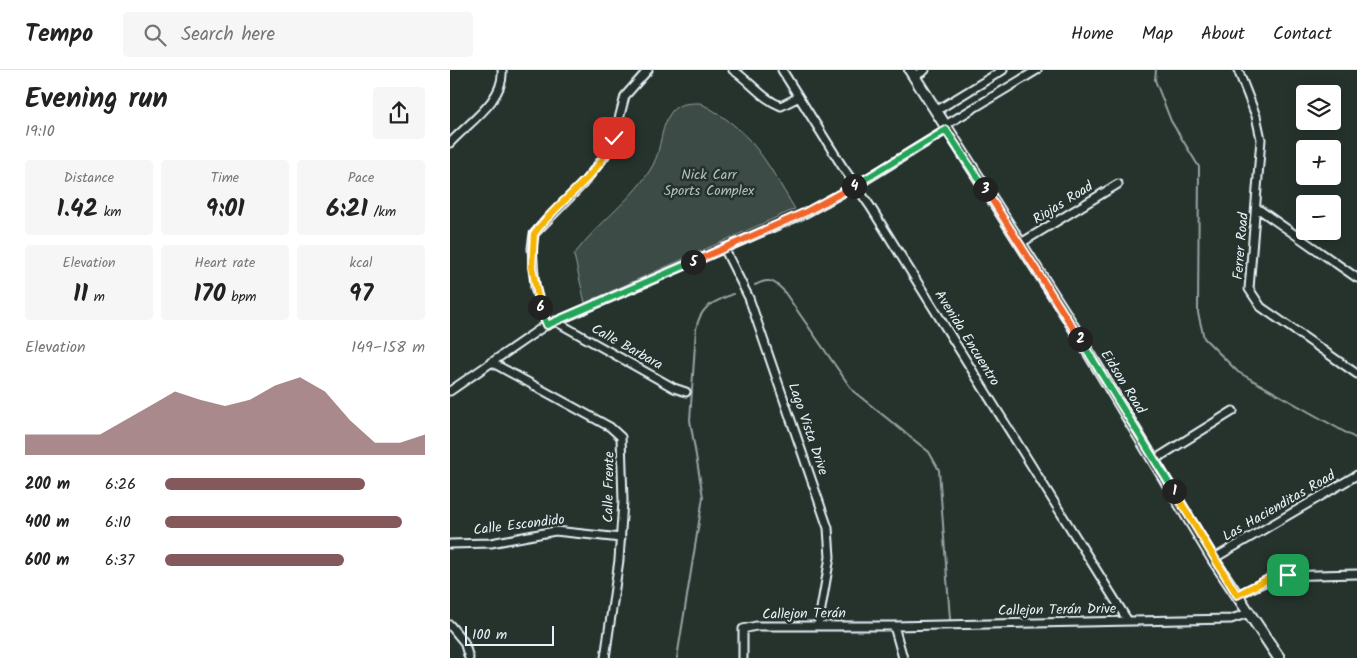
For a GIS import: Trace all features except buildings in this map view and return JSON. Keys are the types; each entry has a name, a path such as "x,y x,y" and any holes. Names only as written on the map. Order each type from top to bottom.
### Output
{"street":[{"path":"450,142 495,96 500,86 502,70"},
{"path":"547,325 535,288 532,248 534,234 582,185 605,156 614,138 625,96 648,70"},
{"path":"733,70 747,78 773,103 782,106 799,97"},
{"name":"Avenida Encuentro","path":"782,70 857,185 1128,621"},
{"path":"912,73 925,70"},
{"path":"936,111 1003,70"},
{"path":"450,391 532,332 806,212 857,185 1037,70"},
{"name":"Ferrer Road","path":"1238,70 1260,131 1257,208 1249,278 1250,289 1254,299 1261,307 1357,374"},
{"name":"Eidson Road","path":"912,73 945,128 1021,243 1213,558 1279,658"},
{"name":"Riojas Road","path":"1021,243 1118,184"},
{"path":"1257,208 1357,278"},
{"name":"Lago Vista Drive","path":"724,248 749,298 828,528 830,557 818,626"},
{"name":"Calle Barbara","path":"555,322 674,388 686,392"},
{"name":"Calle Frente","path":"491,362 610,428 621,437 623,501 621,538 605,658"},
{"path":"1154,460 1233,411"},
{"name":"Las Hacienditas Road","path":"1213,558 1357,475"},
{"name":"Calle Escondido","path":"450,544 490,543 555,531 621,538"},
{"path":"1237,595 1278,576 1357,574"},
{"name":"Callejon Terán Drive","path":"865,625 1231,619 1249,613"},
{"path":"450,625 464,642 469,658"},
{"name":"Callejon Terán","path":"743,658 743,628 865,625"},
{"path":"894,626 902,658"}],"green space":[{"name":"Nick Carr Sports Complex","path":"700,103 733,124 756,148 795,209 585,303 574,255 645,177 656,158 665,123 672,111 681,105"}],"waterway":[{"path":"1156,70 1155,80 1171,121 1199,167 1198,313 1204,338 1238,372 1357,439"},
{"path":"755,285 763,281 770,281 783,290 853,391 929,452 939,470 950,619"},
{"path":"677,658 703,497 690,420 696,329 701,315 708,306 733,294"}],"route":[{"path":"614,138 605,156 582,185 534,234 532,241 532,267 535,288 540,309 547,325 828,202 946,130 1021,243 1038,274 1066,315 1237,595 1268,579 1288,575"}]}
